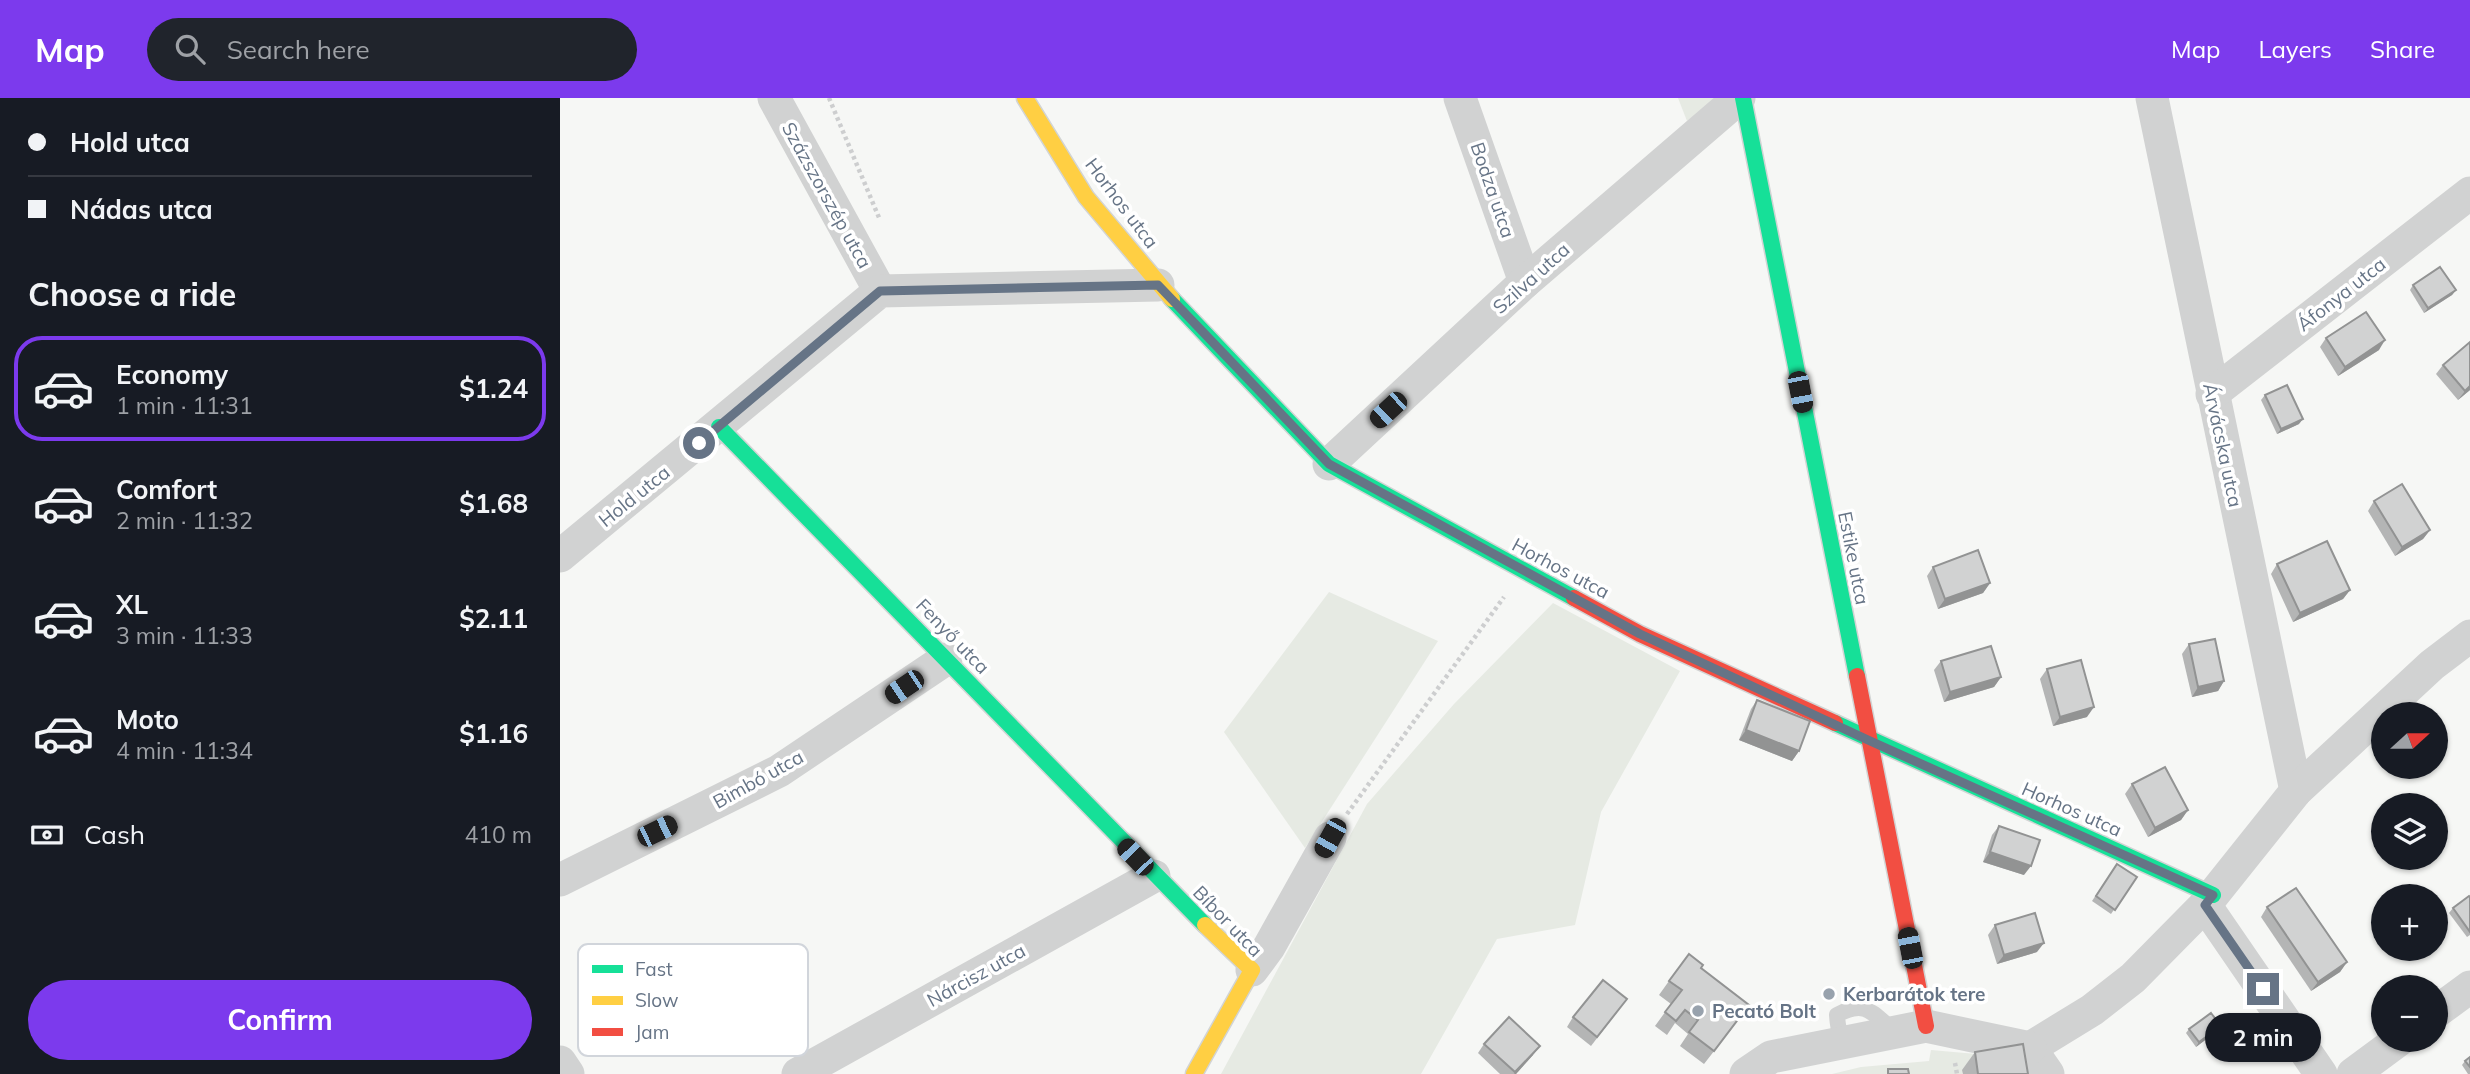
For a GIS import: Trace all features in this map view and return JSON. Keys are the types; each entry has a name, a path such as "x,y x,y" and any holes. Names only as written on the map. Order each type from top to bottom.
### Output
{"street":[{"name":"Százszorszép utca","path":"774,98 880,291"},
{"name":"Horhos utca","path":"1025,98 1087,197 1158,285 1329,464 1522,572 1640,634 2209,900"},
{"name":"Bodza utca","path":"1460,98 1525,282"},
{"name":"Szilva utca","path":"1329,464 1525,282 1741,98"},
{"name":"Estike utca","path":"1741,98 1868,740 1911,1029"},
{"name":"Árvácska utca","path":"2152,98 2296,791"},
{"name":"Áfonya utca","path":"2212,394 2470,193"},
{"path":"880,291 1158,285"},
{"name":"Hold utca","path":"560,556 880,291"},
{"name":"Fenyő utca","path":"719,427 1154,876"},
{"path":"1758,1066 1856,1040 1911,1029 1951,1034 2039,1061 2092,1010 2133,978 2209,900 2296,791 2432,665 2470,636"},
{"name":"Bimbó utca","path":"560,880 779,771 946,659"},
{"path":"1252,970 1269,947 1330,838"},
{"name":"Bíbor utca","path":"1154,876 1252,970 1194,1074"},
{"name":"Nárcisz utca","path":"798,1074 1154,876"},
{"path":"2209,900 2321,1074"},
{"path":"2448,1003 2470,987"},
{"path":"2353,1074 2383,1052"},
{"path":"560,1062 568,1074"}],"path":[{"path":"829,98 883,226"},
{"path":"1330,838 1522,572"}],"shaded area":[{"path":"1678,98 1723,98 1687,121"},
{"path":"1329,592 1438,641 1305,848 1224,732"},
{"path":"1553,603 1680,671 1601,812 1575,925 1497,939 1421,1074 1221,1074 1367,804 1454,704"},
{"path":"1931,1050 1999,1056 2031,1074 1832,1074 1861,1067 1929,1061"}],"building":[{"path":"2440,267 2456,290 2428,308 2413,285"},
{"path":"2366,312 2385,340 2345,367 2326,338"},
{"path":"2470,342 2470,386 2465,391 2443,365"},
{"path":"2287,385 2303,419 2281,429 2265,395"},
{"path":"2402,484 2430,530 2402,547 2374,501"},
{"path":"2327,541 2350,590 2300,613 2277,564"},
{"path":"1978,550 1990,583 1945,599 1933,567"},
{"path":"2215,639 2224,681 2198,687 2189,644"},
{"path":"1991,646 2001,677 1950,692 1941,661"},
{"path":"2081,660 2094,707 2060,717 2047,669"},
{"path":"1757,700 1810,721 1799,751 1746,730"},
{"path":"2165,767 2188,810 2155,828 2132,784"},
{"path":"1999,826 2040,840 2031,866 1990,852"},
{"path":"2117,864 2137,877 2115,910 2096,896"},
{"path":"2296,888 2347,962 2318,982 2267,907"},
{"path":"2470,897 2470,932 2453,908"},
{"path":"2035,913 2044,943 2004,955 1995,925"},
{"name":"Pecató Bolt","path":"1689,954 1703,965 1701,968 1749,1005 1714,1051 1689,1032 1698,1020 1685,1010 1676,1021 1665,1012 1682,990 1669,981"},
{"path":"1603,980 1627,999 1597,1037 1573,1017"},
{"path":"2211,1013 2221,1026 2199,1042 2189,1029"},
{"path":"1509,1017 1540,1046 1515,1072 1484,1044"},
{"path":"2023,1044 2028,1074 1978,1074 1975,1052"},
{"path":"1888,1069 1908,1069 1909,1074 1888,1074"}],"traffic: fast":[{"path":"1743,98 1857,676"},
{"path":"1172,299 1329,464 1574,598"},
{"path":"719,427 1205,925"},
{"path":"1835,723 2213,895"}],"traffic: slow":[{"path":"1025,98 1086,197 1172,299"},
{"path":"1194,1074 1252,970 1205,925"}],"traffic: jam":[{"path":"1574,598 1640,634 1835,723"},
{"path":"1857,676 1926,1026"}],"place":[{"name":"Kerbarátok tere","path":"1829,994"},
{"name":"Pecató Bolt","path":"1698,1011"}],"route":[{"path":"699,443 880,291 1158,285 1329,464 1522,572 1640,634 2213,895 2205,905 2263,989"}]}
